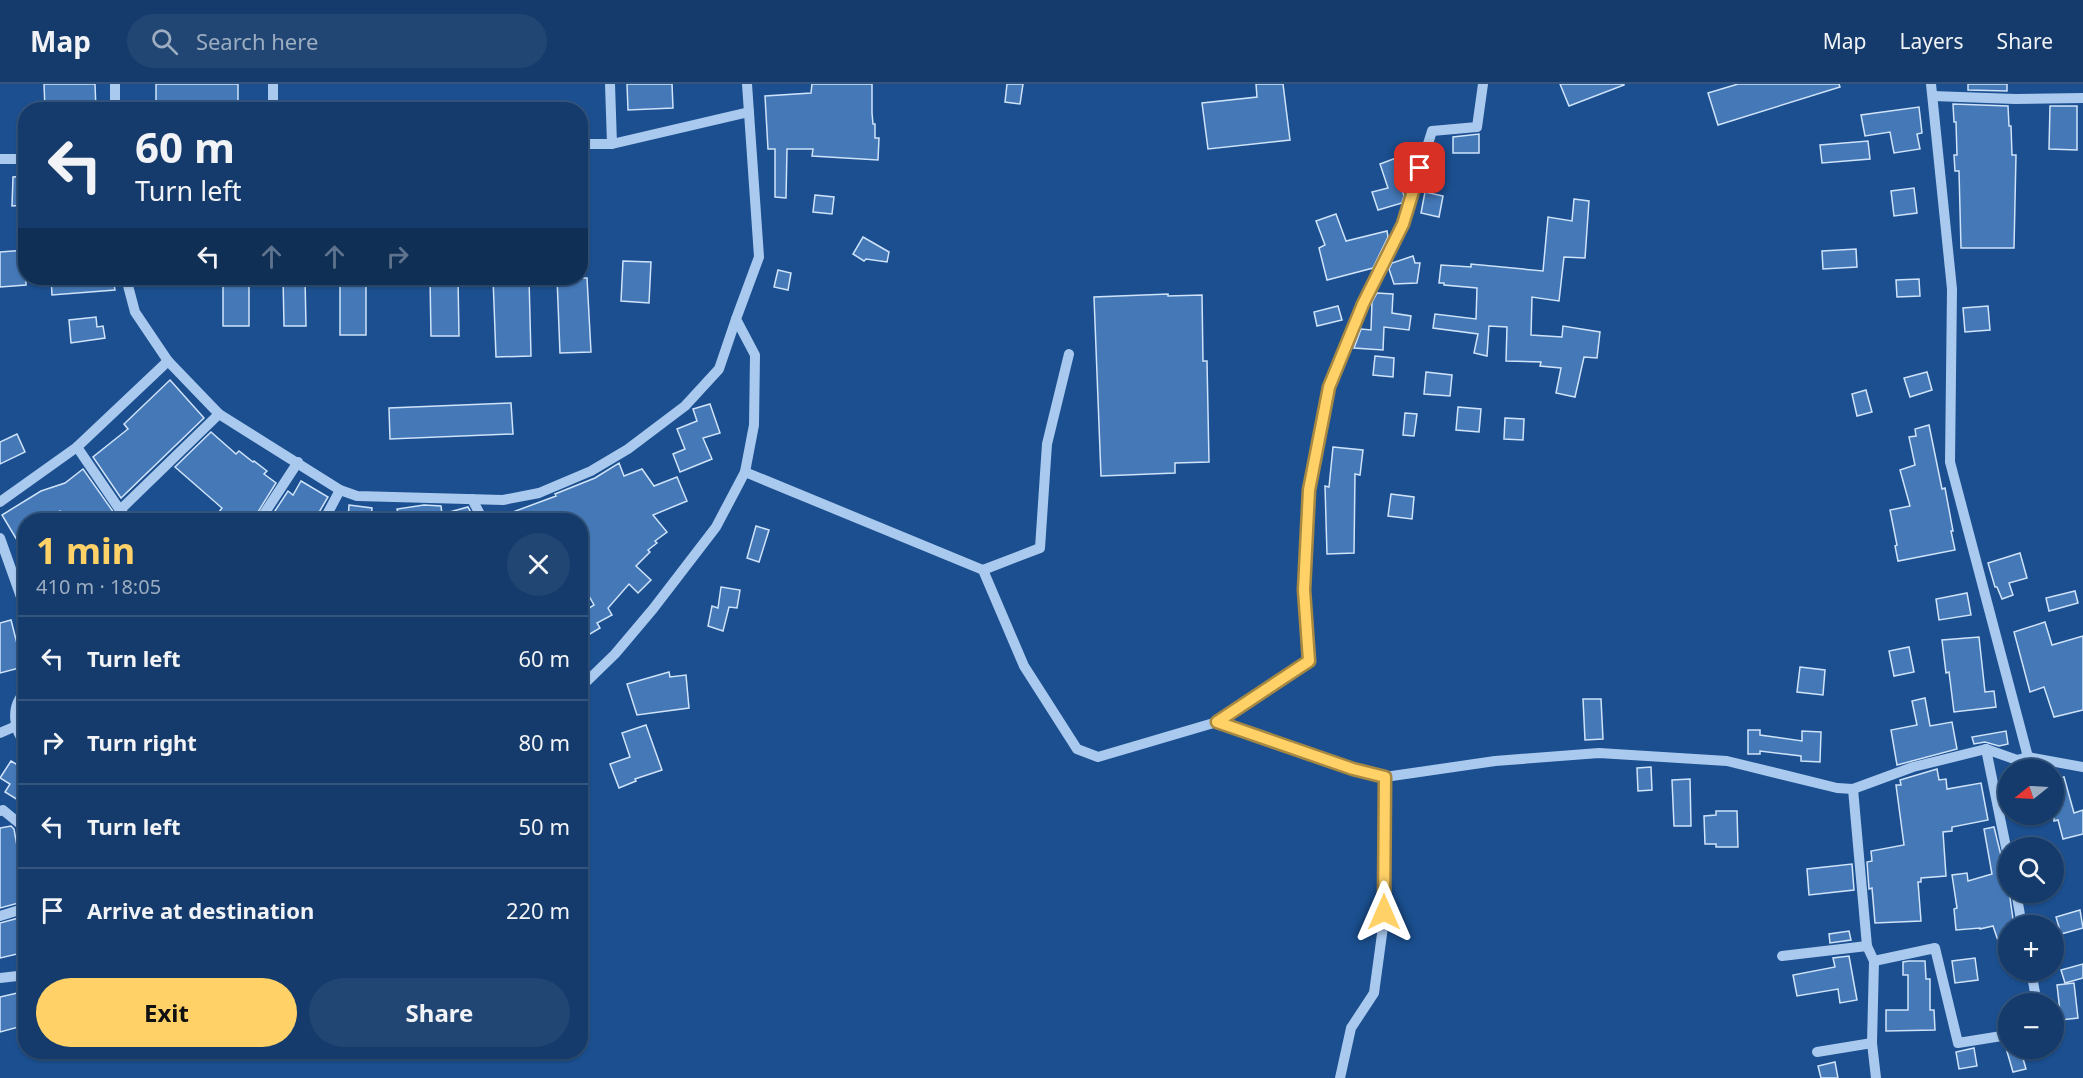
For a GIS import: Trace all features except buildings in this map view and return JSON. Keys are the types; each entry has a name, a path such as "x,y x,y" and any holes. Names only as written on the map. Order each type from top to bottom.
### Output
{"street":[{"path":"115,84 115,102"},
{"path":"273,84 273,102"},
{"path":"610,84 612,144"},
{"path":"128,285 135,312 168,361 219,414 340,490 357,495 444,500 502,500 539,493 591,471 628,449 685,406 719,369 759,257 747,84"},
{"path":"984,570 1024,666 1077,749 1098,757 1217,722 1309,661 1304,590 1309,490 1329,387 1363,304 1403,224 1432,131 1477,127 1484,84"},
{"path":"1931,84 1952,289 1950,462 2028,757"},
{"path":"1933,96 2015,99 2083,98"},
{"path":"588,144 612,144 749,112"},
{"path":"0,159 18,159"},
{"path":"588,680 631,636 716,527 745,472 754,425 754,355 736,319"},
{"path":"745,472 984,570 1040,548 1047,444 1069,354"},
{"path":"0,502 77,447 168,361"},
{"path":"120,510 219,414"},
{"path":"77,447 123,513"},
{"path":"265,513 298,462"},
{"path":"328,513 340,490"},
{"path":"472,499 479,513"},
{"path":"0,538 18,589"},
{"path":"18,701 15,716 18,730"},
{"path":"1217,722 1353,769 1385,777 1495,761 1599,753 1727,761 1837,788 1853,789 1913,767 1986,749 2017,760 2028,757 2083,767"},
{"path":"0,733 16,726"},
{"path":"1986,749 2004,837"},
{"path":"1340,1078 1350,1028 1374,993 1384,912 1385,777"},
{"path":"1853,789 1867,946 1874,961 1872,1043 1876,1078"},
{"path":"0,811 3,810 18,822"},
{"path":"0,916 18,910"},
{"path":"1782,956 1867,946"},
{"path":"1874,961 1935,948 1958,1043 1998,1037"},
{"path":"0,978 18,976"},
{"path":"1817,1052 1872,1043"}],"route":[{"path":"1384,912 1385,777 1353,769 1217,722 1309,661 1304,590 1309,490 1329,387 1363,304 1403,224 1420,168"}]}
